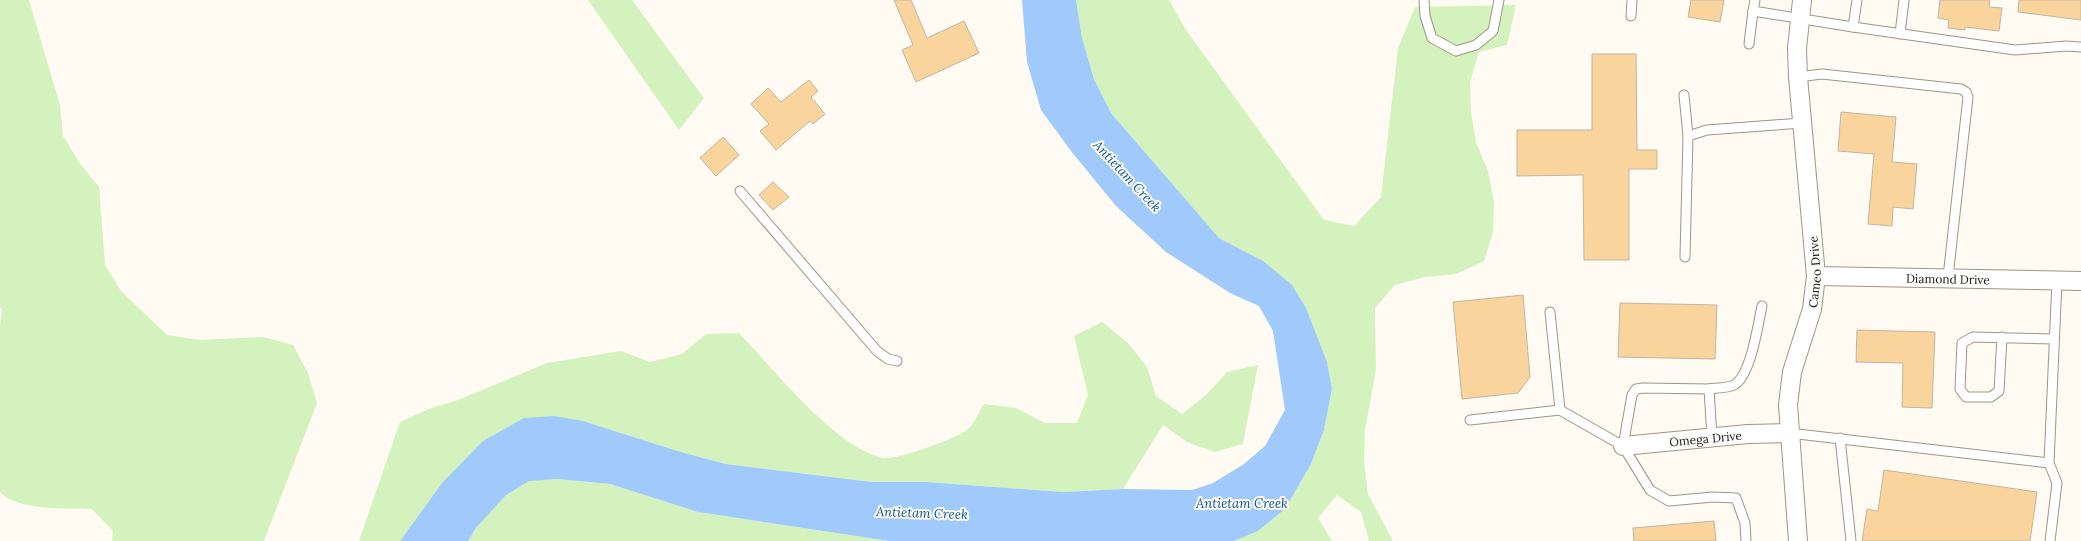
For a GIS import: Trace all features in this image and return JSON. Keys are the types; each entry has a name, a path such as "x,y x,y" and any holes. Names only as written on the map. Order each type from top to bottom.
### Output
{"street":[{"name":"Cameo Drive","path":"1798,541 1788,405 1792,372 1812,309 1816,276 1798,77 1797,49 1802,0"},
{"name":"Diamond Drive","path":"1816,276 1948,277 2081,281"},
{"name":"Omega Drive","path":"1623,446 1712,437 1789,433"}],"lane":[{"path":"1424,0 1425,16 1432,38 1456,51 1476,44 1494,31 1499,0"},
{"path":"1631,16 1632,0"},
{"path":"1749,44 1755,0"},
{"path":"1853,27 1857,0"},
{"path":"1900,34 1904,0"},
{"path":"1753,11 2016,50 2066,46 2081,47"},
{"path":"1798,77 1822,74 1961,89 1966,92 1968,97 1948,277"},
{"path":"1684,95 1688,136 1685,257"},
{"path":"1688,136 1707,130 1802,123"},
{"path":"740,191 877,351 888,359 897,361"},
{"path":"2050,541 2057,483 2049,463 2057,280"},
{"path":"1623,446 1632,394 1636,390 1643,388 1709,389 1735,384 1743,377 1748,366 1762,306"},
{"path":"1550,312 1560,410"},
{"path":"2002,337 1999,391 1991,397 1966,397 1960,389 1962,343 1973,336 2002,337 2054,339"},
{"path":"1709,389 1712,437"},
{"path":"1470,420 1560,410 1623,446 1650,490 1669,501 1712,497 1736,498 1744,523 1746,541"},
{"path":"1789,433 2049,463"},
{"path":"1840,438 1850,541"}],"green space":[{"path":"0,0 29,0 60,105 63,136 79,162 99,187 105,265 121,291 167,335 200,340 263,337 293,345 308,373 317,403 264,541 112,541 113,531 92,509 43,507 18,503 0,492 0,326 2,309 0,308"},
{"path":"588,0 632,0 704,98 679,130"},
{"path":"1076,0 1169,0 1186,30 1324,220 1354,226 1381,197 1398,48 1415,7 1516,5 1507,45 1479,52 1470,82 1471,112 1476,142 1488,171 1494,202 1493,232 1484,261 1456,274 1425,277 1395,285 1375,308 1376,370 1365,430 1364,462 1368,494 1393,541 1369,541 1361,512 1337,495 1318,518 1332,541 1234,541 1258,531 1285,509 1311,464 1324,430 1332,389 1327,362 1263,261 1219,238 1111,113 1094,79 1082,38"},
{"path":"1102,322 1128,343 1147,367 1156,396 1182,414 1206,395 1227,372 1258,365 1243,444 1215,452 1187,442 1163,425 1123,489 1063,492 927,482 872,482 726,464 681,452 583,421 442,483 400,541 359,541 400,422 429,409 458,400 547,363 621,351 650,362 682,354 706,334 739,333 804,403 841,436 860,449 879,457 890,458 918,451 964,432 975,420 984,404 1016,408 1045,423 1077,423 1088,395 1074,336"},
{"path":"557,479 610,484 698,512 889,541 468,541 479,524 494,506 511,491 532,480"}],"water":[{"name":"Antietam Creek","path":"1022,0 1076,0 1082,38 1094,79 1111,113 1219,238 1263,261 1292,285 1306,308 1327,362 1332,389 1324,430 1311,464 1285,509 1258,531 1234,541 889,541 698,512 610,484 557,479 529,481 506,495 476,528 468,541 400,541 442,483 483,441 524,418 554,416 583,421 681,452 726,464 872,482 927,482 1063,492 1123,489 1192,490 1213,483 1244,464 1265,446 1285,410 1273,331 1259,306 1230,293 1166,252 1116,206 1071,151 1041,110 1027,62"}],"building":[{"path":"894,0 911,0 927,38 964,21 979,53 916,82 902,50 913,45"},
{"path":"1691,0 1724,0 1720,22 1688,17"},
{"path":"1940,0 1990,0 1989,7 2002,8 1999,31 1965,27 1965,30 1948,28 1949,20 1938,18"},
{"path":"2019,0 2081,0 2081,20 2018,12"},
{"path":"1592,54 1636,54 1637,150 1657,150 1657,169 1629,169 1629,260 1584,260 1583,175 1517,176 1517,130 1592,130"},
{"path":"809,80 818,91 811,97 825,114 813,124 810,121 776,150 760,131 769,124 751,104 768,88 781,102"},
{"path":"1841,112 1896,117 1892,162 1917,164 1913,209 1893,207 1892,226 1868,224 1874,154 1838,151"},
{"path":"723,137 739,155 716,176 700,158"},
{"path":"773,182 789,197 773,210 759,195"},
{"path":"1523,295 1530,377 1518,393 1462,399 1453,302"},
{"path":"1620,303 1717,305 1715,359 1618,357"},
{"path":"1857,330 1935,332 1932,408 1902,407 1903,363 1856,362"},
{"path":"1884,470 2037,492 2030,541 1862,541 1867,509 1878,511"},
{"path":"1714,521 1716,541 1634,541 1633,528"}]}
